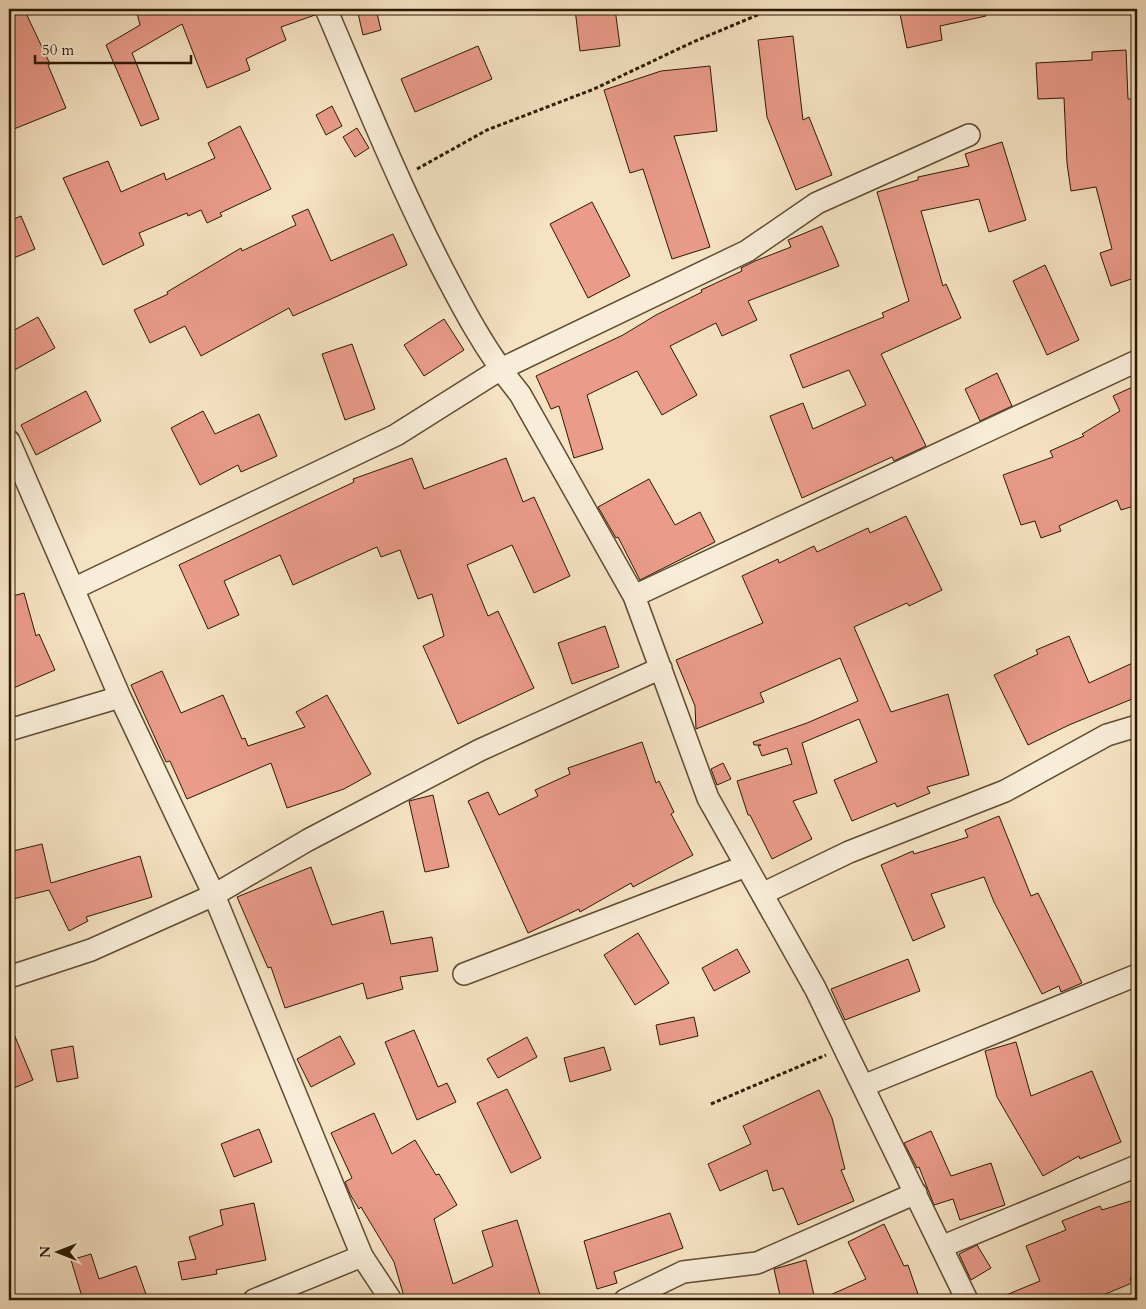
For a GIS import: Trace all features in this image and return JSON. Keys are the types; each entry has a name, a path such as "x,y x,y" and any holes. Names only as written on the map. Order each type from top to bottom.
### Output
{"street":[{"path":"326,9 398,179 454,291 500,370 520,394 634,596 708,798 815,988 967,1300"},
{"path":"73,589 396,435 500,370 746,251 817,204 969,135"},
{"path":"634,596 1137,361"},
{"path":"9,441 120,697 214,895 362,1256 390,1300"},
{"path":"9,977 90,950 214,895 308,840 454,763 661,668"},
{"path":"9,730 120,697"},
{"path":"762,894 849,852 1005,791 1107,735 1137,726"},
{"path":"464,974 746,866"},
{"path":"863,1086 1137,975"},
{"path":"941,1247 1137,1166"},
{"path":"625,1300 683,1272 756,1263 916,1193"},
{"path":"254,1300 362,1256"}],"path":[{"path":"398,179 487,130 594,89 692,42 772,9"},
{"path":"711,1104 844,1048"}],"building":[{"path":"9,9 24,9 50,64 48,65 66,108 9,131"},
{"path":"136,9 314,9 315,15 281,27 286,40 246,59 250,70 207,88 182,24 132,53 159,119 141,126 106,45 140,25"},
{"path":"357,9 376,9 381,30 363,35"},
{"path":"575,9 615,9 620,46 580,51"},
{"path":"899,9 986,9 986,16 940,26 942,40 907,48"},
{"path":"793,36 803,120 809,117 832,175 796,190 767,117 758,40"},
{"path":"478,46 492,79 415,112 401,79"},
{"path":"1126,50 1128,99 1133,99 1134,145 1137,144 1137,277 1111,286 1100,253 1112,249 1096,187 1071,191 1067,163 1064,98 1038,99 1036,63 1092,60 1092,52"},
{"path":"710,66 717,131 674,136 710,247 672,259 643,169 630,173 604,90 661,71"},
{"path":"332,106 342,126 326,135 316,115"},
{"path":"240,126 271,189 220,213 222,216 207,223 201,210 188,216 187,213 139,233 144,245 103,265 63,178 108,161 121,192 164,173 166,180 215,158 208,143"},
{"path":"357,128 369,148 355,157 343,137"},
{"path":"1002,142 1026,220 989,232 979,199 921,211 943,286 946,284 961,318 881,354 926,446 894,461 892,457 802,498 770,416 803,403 813,429 866,405 849,370 803,388 790,355 884,317 882,313 909,301 877,192 918,180 918,177 969,166 965,154"},
{"path":"592,202 630,276 588,298 550,224"},
{"path":"308,209 331,261 393,234 407,265 293,316 289,308 201,356 185,326 150,343 134,310 168,294 167,292 241,248 242,251 296,225 292,216"},
{"path":"21,216 35,249 9,260 9,221"},
{"path":"822,226 839,266 748,301 757,320 722,336 716,323 670,346 697,395 662,415 637,371 587,395 603,449 574,458 559,406 551,409 536,376 623,335 656,315 702,292 701,290 742,271 741,268 791,247 788,240"},
{"path":"1045,265 1079,340 1047,355 1013,281"},
{"path":"38,317 55,348 9,373 9,333"},
{"path":"444,319 464,350 424,376 404,345"},
{"path":"352,344 375,409 345,420 322,354"},
{"path":"997,373 1012,406 980,421 965,389"},
{"path":"1137,385 1137,505 1121,510 1117,500 1059,526 1061,531 1041,538 1035,521 1021,525 1003,475 1053,457 1050,451 1084,436 1082,434 1120,411 1113,396"},
{"path":"86,391 101,421 36,455 21,425"},
{"path":"203,411 215,434 259,414 277,456 241,472 238,465 200,485 171,428"},
{"path":"412,458 424,489 506,458 523,502 534,497 570,576 534,593 512,545 467,565 488,616 498,611 534,688 458,724 423,646 444,636 432,594 418,599 400,550 381,557 377,547 293,585 280,555 224,581 239,615 208,629 179,565 354,482 353,479"},
{"path":"649,479 675,525 700,512 715,542 640,580 618,537 616,538 598,507"},
{"path":"906,516 942,590 909,606 907,603 854,627 891,712 948,694 969,775 927,787 930,793 897,807 895,803 852,821 834,780 877,762 859,719 802,743 817,793 793,801 812,839 772,859 750,815 748,815 737,781 792,764 787,748 762,756 758,746 761,745 754,745 753,742 807,723 858,701 840,658 760,693 764,702 696,729 695,706 676,660 763,623 742,576 778,559 779,563 814,546 817,552 868,528 870,533"},
{"path":"24,593 36,636 39,634 55,670 9,690 9,597"},
{"path":"605,626 619,667 572,684 558,643"},
{"path":"1069,636 1089,683 1137,661 1137,697 1069,725 1028,745 994,675 1038,654 1036,650"},
{"path":"162,671 181,713 223,695 242,739 245,738 248,746 305,727 296,712 327,695 371,774 344,789 287,808 271,763 187,799 170,761 166,762 131,685"},
{"path":"642,742 656,783 659,781 674,812 671,814 693,855 633,887 631,883 580,912 579,909 528,933 468,801 488,792 499,815 538,796 535,790 570,774 568,768"},
{"path":"723,763 731,779 717,785 711,769"},
{"path":"433,795 449,867 425,872 409,801"},
{"path":"999,816 1031,896 1038,893 1082,983 1061,992 1059,986 1042,994 994,902 984,877 931,894 945,927 913,941 881,865 913,851 914,854 968,837 965,830"},
{"path":"42,844 51,883 140,856 152,897 86,917 88,921 69,931 49,890 9,900 9,852"},
{"path":"311,867 332,925 383,911 391,944 432,937 438,971 400,977 403,989 367,999 363,983 285,1008 271,967 268,968 237,897"},
{"path":"638,933 669,983 635,1005 604,955"},
{"path":"737,949 750,972 714,991 702,968"},
{"path":"908,959 920,991 845,1020 831,989"},
{"path":"694,1017 698,1036 660,1045 656,1025"},
{"path":"9,1022 33,1080 9,1090"},
{"path":"414,1030 438,1087 447,1083 456,1102 417,1120 385,1042"},
{"path":"340,1036 355,1064 311,1087 297,1059"},
{"path":"527,1037 537,1057 498,1078 487,1059"},
{"path":"1016,1042 1031,1096 1092,1071 1121,1142 1080,1159 1079,1156 1043,1176 997,1097 985,1051"},
{"path":"73,1046 78,1078 57,1082 51,1050"},
{"path":"604,1047 611,1070 570,1082 564,1058"},
{"path":"507,1089 541,1158 511,1173 477,1103"},
{"path":"819,1090 832,1118 845,1169 841,1170 854,1201 798,1225 783,1188 773,1191 767,1170 720,1191 708,1164 751,1144 743,1126"},
{"path":"374,1113 392,1154 415,1140 436,1175 439,1174 457,1205 434,1219 453,1284 493,1266 482,1231 517,1220 540,1295 525,1300 405,1300 394,1262 361,1207 359,1209 350,1194 345,1182 352,1178 331,1133"},
{"path":"259,1129 272,1162 234,1177 221,1144"},
{"path":"931,1131 951,1176 991,1163 1005,1205 960,1220 953,1199 934,1205 919,1167 917,1168 904,1143"},
{"path":"1137,1199 1137,1276 1130,1278 1132,1283 1091,1300 994,1300 1040,1281 1026,1246 1066,1230 1062,1221 1100,1206 1102,1210"},
{"path":"254,1203 266,1260 216,1270 217,1274 182,1280 178,1262 196,1259 189,1237 223,1225 220,1210"},
{"path":"670,1213 683,1248 614,1272 617,1283 597,1289 584,1241"},
{"path":"884,1224 904,1266 908,1265 920,1300 819,1300 866,1279 848,1242"},
{"path":"977,1245 991,1268 971,1280 959,1254"},
{"path":"91,1254 99,1279 136,1266 148,1300 83,1300 71,1260"},
{"path":"806,1260 815,1300 781,1300 774,1269"}]}
